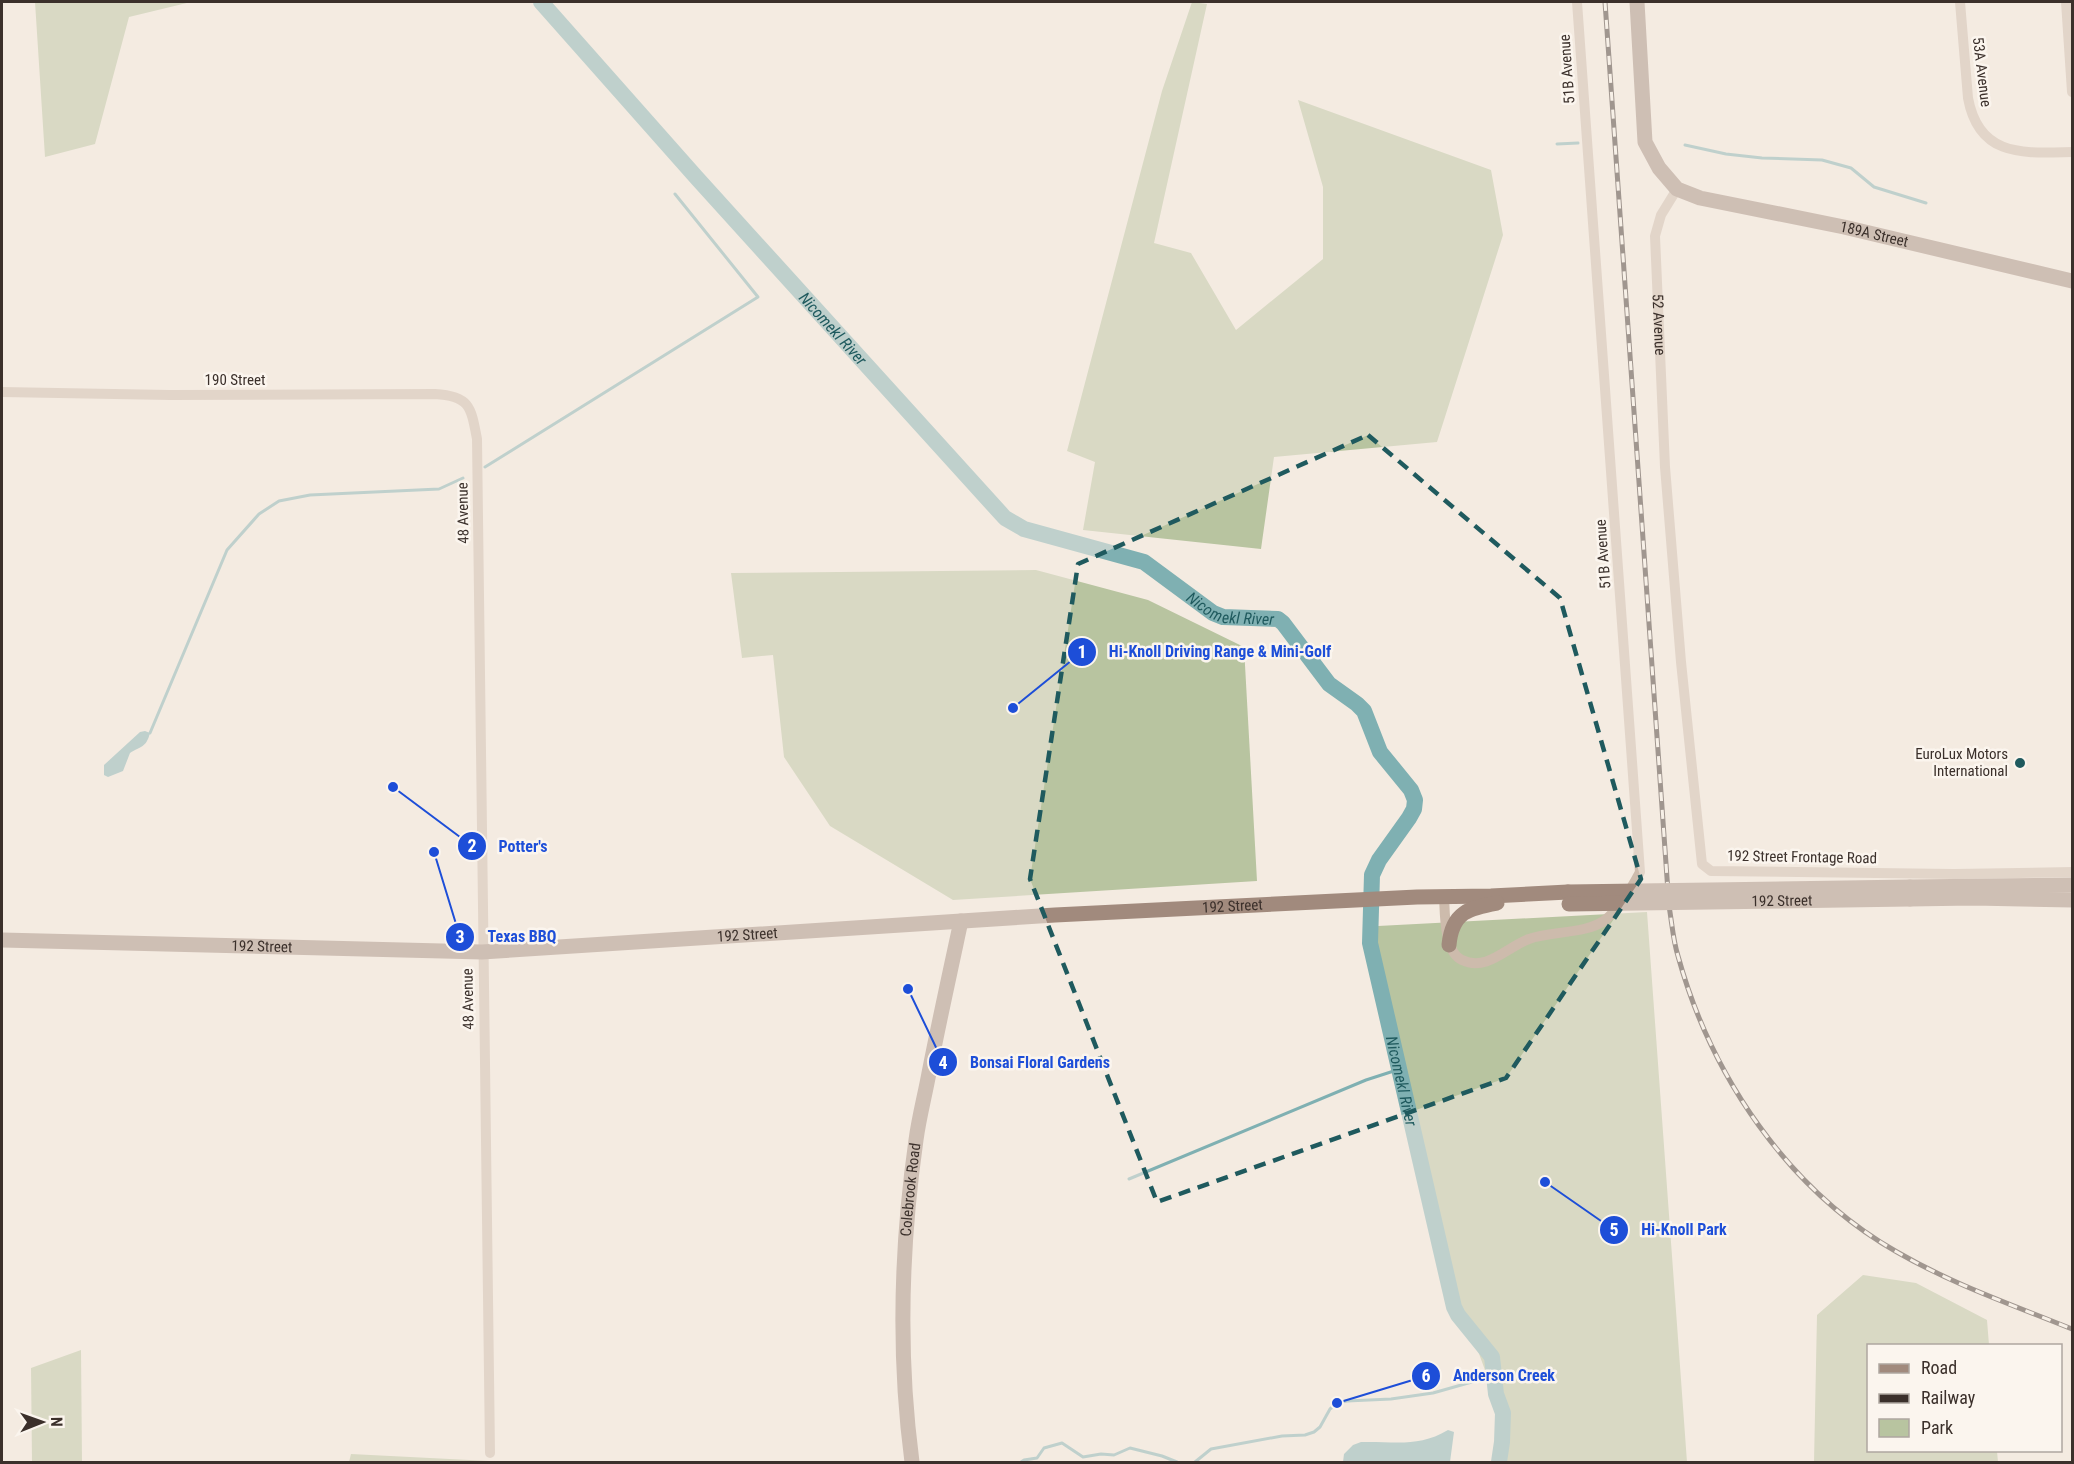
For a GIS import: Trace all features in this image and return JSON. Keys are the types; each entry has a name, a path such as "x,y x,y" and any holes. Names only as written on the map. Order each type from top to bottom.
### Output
{"main road":[{"path":"1636,2 1645,142 1659,168 1677,189"},
{"name":"189A Street","path":"1677,189 1700,198 1875,234 2073,281"},
{"name":"192 Street","path":"2,940 482,952 961,921 1417,897 1569,898 1910,893 2073,885"},
{"name":"192 Street","path":"1910,893 1973,898 2071,899"},
{"name":"192 Street","path":"1491,896 1538,901 1569,898"},
{"path":"1449,945 1452,926 1461,914 1478,907 1501,903 1538,901"},
{"name":"Colebrook Road","path":"912,1462 905,1400 904,1362 904,1288 908,1213 916,1138 961,921"}],"street":[{"name":"51B Avenue","path":"1449,945 1460,960 1476,964 1487,962 1530,938 1597,924 1604,921 1619,905 1640,872 1577,2"},
{"name":"53A Avenue","path":"1960,2 1970,111 1979,126 1991,140 2003,148 2022,153 2073,152"},
{"path":"2066,2 2073,92"},
{"name":"52 Avenue","path":"1677,189 1661,215 1655,236 1665,467 1681,662"},
{"name":"190 Street","path":"2,392 435,394 454,395 466,403"},
{"name":"48 Avenue","path":"466,403 473,419 477,439 490,1453"},
{"name":"192 Street Frontage Road","path":"1681,662 1701,864 1704,868 1722,872 1954,874 2073,872"},
{"path":"1444,896 1449,945"}],"highlighted area":[{"path":"1368,435 1560,598 1641,879 1506,1078 1157,1202 1030,879 1078,564"}],"green space":[{"path":"35,2 191,2 129,17 95,144 45,157"},
{"path":"1192,2 1207,4 1154,243 1191,253 1236,330 1323,259 1323,187 1298,100 1491,170 1503,235 1437,442 1274,457 1261,549 1083,530 1095,462 1067,451 1162,91"},
{"path":"1036,570 1148,600 1244,647 1257,881 953,900 830,826 784,757 773,655 742,658 731,573"},
{"path":"1647,912 1687,1462 1495,1462 1500,1428 1497,1403 1451,1277 1421,1173 1403,1083 1375,973 1378,926"},
{"path":"1863,1275 1916,1283 1987,1320 1989,1344 1867,1344 1867,1452 1997,1452 1998,1462 1814,1462 1817,1315"},
{"path":"81,1350 82,1462 32,1462 31,1368"},
{"path":"351,1454 509,1462 349,1462"}],"water":[{"path":"140,732 150,733 147,741 130,753 123,771 108,777 104,775 104,765"},
{"path":"1448,1430 1454,1432 1450,1462 1343,1462 1344,1454 1353,1445 1361,1442 1416,1441 1437,1436"}],"waterway":[{"name":"Nicomekl River","path":"541,2 1005,518 1024,529 1144,562 1213,613 1223,617 1278,619 1329,684 1364,711 1380,752 1411,790 1415,800 1414,809 1409,818 1379,860 1372,875 1370,943 1454,1307 1492,1357 1496,1394 1503,1413 1499,1462"},
{"path":"1557,144 1578,143"},
{"path":"1685,145 1726,154 1762,158 1822,160 1851,168 1874,187 1926,203"},
{"path":"485,467 758,297 675,194"},
{"path":"150,733 227,550 259,514 279,501 310,495 439,489 463,478"},
{"path":"1129,1179 1366,1080 1400,1069"},
{"path":"1195,1462 1211,1449 1314,1432 1337,1403 1433,1393 1493,1376"},
{"path":"1021,1462 1037,1458 1044,1448 1062,1443 1083,1457 1101,1454 1114,1455 1130,1448 1177,1462"},
{"name":"Nicomekl River","path":"1499,1461 1505,1462"}],"railway":[{"path":"1605,2 1669,906 1676,950 1692,1001 1733,1086 1759,1126 1789,1163 1821,1196 1858,1226 1918,1264 1984,1294 2072,1329"}],"place":[{"name":"Hi-Knoll Driving Range & Mini-Golf","path":"1013,708"},
{"name":"EuroLux Motors International","path":"2020,763"},
{"name":"Potter's","path":"393,787"},
{"name":"Texas BBQ","path":"434,852"},
{"name":"Bonsai Floral Gardens","path":"908,989"},
{"name":"Hi-Knoll Park","path":"1545,1182"},
{"name":"Anderson Creek","path":"1337,1403"}]}
